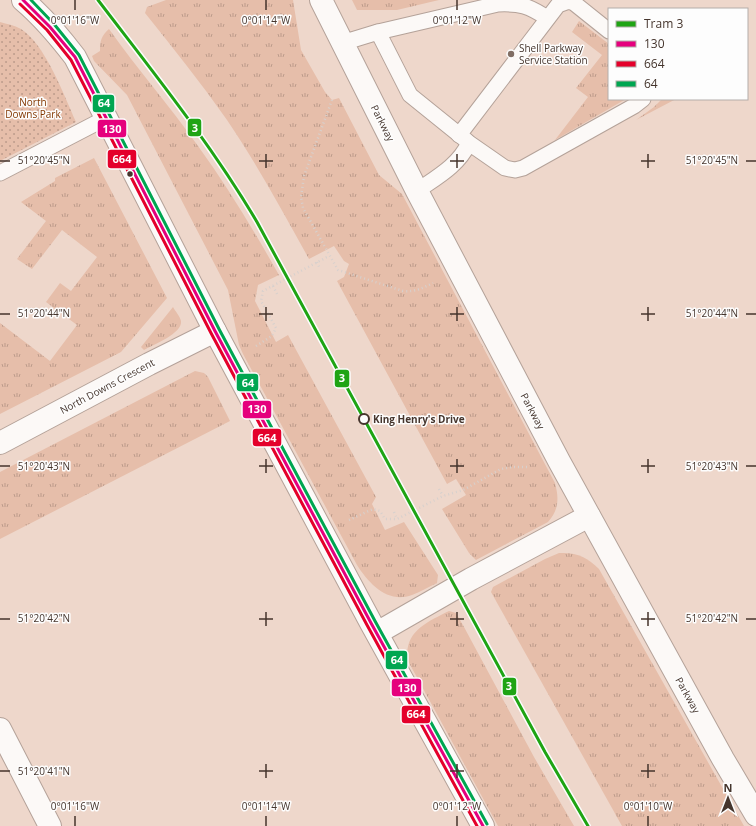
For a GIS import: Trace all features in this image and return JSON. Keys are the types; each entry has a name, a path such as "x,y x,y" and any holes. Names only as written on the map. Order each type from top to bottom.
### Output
{"street":[{"path":"23,0 41,16 75,57 215,332 323,534 483,826"},
{"name":"Parkway","path":"321,0 417,191 559,461 723,759 756,815"},
{"name":"North Downs Crescent","path":"0,443 149,364 215,332"},
{"path":"377,632 471,579 589,516"},
{"path":"0,730 50,826"}],"lane":[{"path":"417,191 459,161 465,152 464,139 547,18 558,5 569,1 574,3 608,30"},
{"path":"342,42 498,4 514,4 535,10 547,18"},
{"path":"378,32 410,95 464,139 505,168 515,170 523,168 634,106 642,100"},
{"path":"0,173 106,118"}],"path":[{"path":"332,100 304,176 301,197 303,208 338,270 403,291 420,289 459,270"},
{"path":"231,361 272,336 276,328 261,301 264,291 329,256"},
{"path":"317,262 320,269"},
{"path":"273,286 277,294"},
{"path":"323,534 372,509 380,511 385,519 397,519 443,496 463,490 501,469 512,467 546,468 559,461"},
{"path":"439,489 443,496"},
{"path":"394,512 397,519"}],"green space":[{"path":"166,0 293,0 301,50 325,92 332,100 339,98 379,175 402,194 555,483 557,504 552,517 548,522 476,560 469,553 442,509 466,495 456,479 447,484 337,281 344,277 349,264 344,261 334,246 309,259 280,206 227,120 145,13 147,7"},
{"path":"352,0 439,0 397,10 357,10"},
{"path":"579,21 608,43 608,100 624,100 555,140 588,97 576,88 602,55 572,32"},
{"name":"North Downs Park","path":"0,22 21,29 30,36 38,46 60,85 76,122 0,161"},
{"path":"109,29 176,116 209,162 260,242 279,275 258,285 255,301 276,342 288,335 376,497 372,504 385,530 404,522 438,575 437,583 412,595 395,597 373,585 357,565 243,354 239,345 228,290 127,95 94,61 92,56 100,51 100,44 104,34"},
{"path":"661,100 674,100 636,120"},
{"path":"94,158 167,298 121,352 0,414 0,323 50,361 77,325 46,302 60,283 71,291 97,257 62,230 32,269 17,259 46,221 21,202 55,181 55,178"},
{"path":"173,307 179,315 181,321 177,330 167,338 144,350 141,347"},
{"path":"195,371 204,373 208,377 230,421 0,539 0,472"},
{"path":"559,553 571,553 586,558 599,569 744,826 622,826 491,592 493,587"},
{"path":"449,611 456,613 534,757 574,826 498,826 408,661 407,651 409,642 413,635 425,624"}],"tram line":[{"name":"3","path":"98,0 201,136 257,222 545,752 588,826"}],"transit line":[{"name":"130","path":"23,0 50,27 75,57 215,331 371,623 483,826"},
{"name":"64","path":"31,0 54,24 79,55 219,329 375,621 487,824"},
{"name":"664","path":"20,4 47,30 71,60 211,333 367,625 477,826"}],"place":[{"name":"Shell Parkway Service Station","path":"511,54"},
{"name":"King Henry's Drive","path":"364,419"}]}
